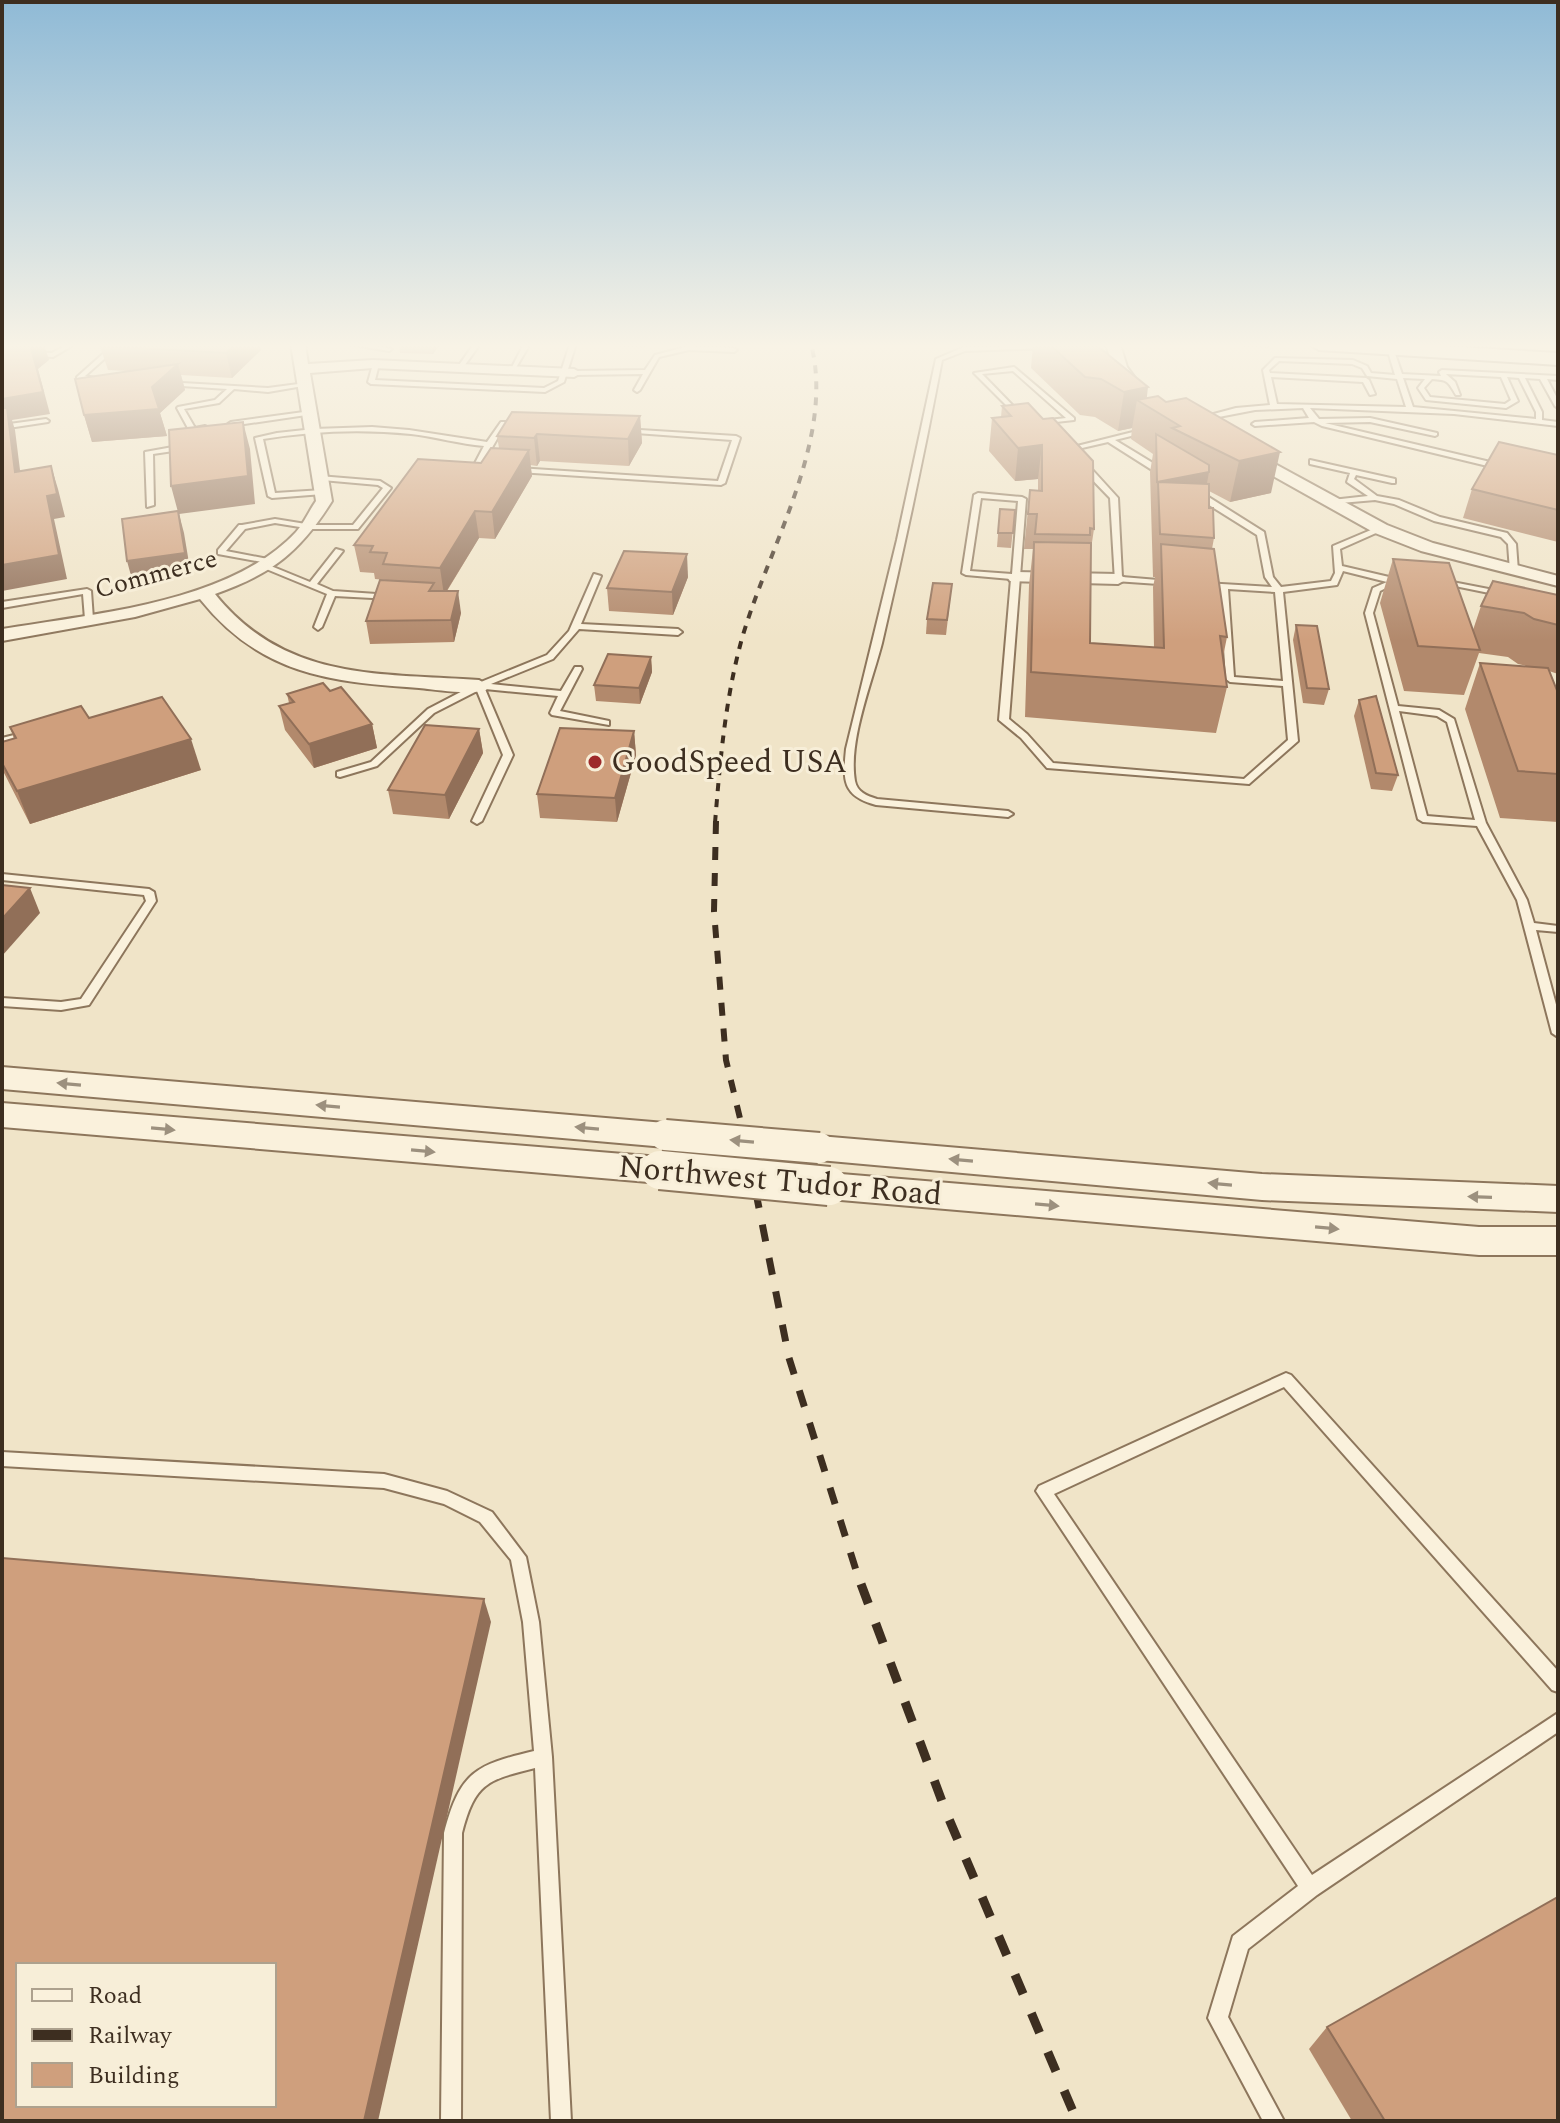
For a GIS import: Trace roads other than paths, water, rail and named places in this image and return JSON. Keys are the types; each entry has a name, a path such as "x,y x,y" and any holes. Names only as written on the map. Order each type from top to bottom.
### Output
{"street":[{"path":"312,527 324,501 316,443"},
{"path":"1226,443 1381,529 1427,547 1558,581"},
{"name":"Commerce","path":"2,635 89,619 204,592 266,564 301,540 312,527"},
{"path":"1016,577 1118,579"},
{"path":"204,592 246,638 275,655 365,676 479,686"},
{"name":"Northwest Tudor Road","path":"2,1078 1262,1187 1558,1199"},
{"name":"Northwest Tudor Road","path":"2,1115 1479,1241 1558,1241"}],"lane":[{"path":"260,443 272,496 323,485 380,483 387,488 355,527 312,527 275,521 242,527 221,552 266,564 332,593 399,597"},
{"path":"472,443 489,444 477,467 494,468"},
{"path":"509,469 721,483 734,443"},
{"path":"921,443 851,765 852,789 861,797 876,802 1008,814"},
{"path":"1060,443 1068,447 1114,498 1118,579 1179,583"},
{"path":"1068,447 1088,443"},
{"path":"1115,443 1172,478"},
{"path":"1405,443 1514,470"},
{"path":"150,505 149,452 196,446"},
{"path":"1313,462 1392,481"},
{"path":"1354,472 1350,480 1375,498"},
{"path":"1016,577 966,573 978,495 1022,499 1016,577 1004,720 1024,736 1050,766 1246,782 1293,741 1279,590 1269,577 1261,534 1185,486"},
{"path":"1332,502 1375,498 1396,502 1437,519 1504,535 1512,544 1514,571"},
{"path":"1194,584 1279,590 1334,583 1339,578 1336,548 1381,529"},
{"path":"312,585 339,551"},
{"path":"1338,567 1392,581"},
{"path":"340,774 374,764 431,711 479,686 550,657 564,645 576,626 597,576"},
{"path":"1409,578 1392,581 1376,590 1369,613 1423,819 1481,823"},
{"path":"1432,580 1516,597"},
{"path":"1224,587 1230,679 1288,684"},
{"path":"1483,604 1487,590"},
{"path":"2,605 87,591 89,619"},
{"path":"318,627 332,593"},
{"path":"576,626 678,632"},
{"path":"578,669 555,713 606,723"},
{"path":"479,686 564,694"},
{"path":"477,821 508,755 479,686"},
{"path":"1394,708 1439,713 1451,721 1481,823 1522,900 1552,985 1558,1033"},
{"path":"2,741 48,729"},
{"path":"2,877 149,892 151,901 85,1002 61,1006 2,1002"},
{"path":"1529,926 1558,929"},
{"path":"1310,1888 1044,1491 1286,1379 1558,1684"},
{"path":"2,1459 384,1481 447,1498 486,1517 518,1557 531,1622 543,1757 561,2121"},
{"path":"1274,2121 1218,2018 1240,1943 1310,1888 1558,1722"},
{"path":"451,2121 453,1833 458,1808 468,1787 488,1772 543,1757"}],"railway":[{"path":"715,823 724,732 735,664 752,607 795,495 809,443"},
{"path":"716,821 714,911 726,1060 750,1160"},
{"path":"749,1158 789,1358 861,1586"},
{"path":"861,1584 946,1812 1077,2121"}],"place":[{"name":"GoodSpeed USA","path":"595,762"}]}
